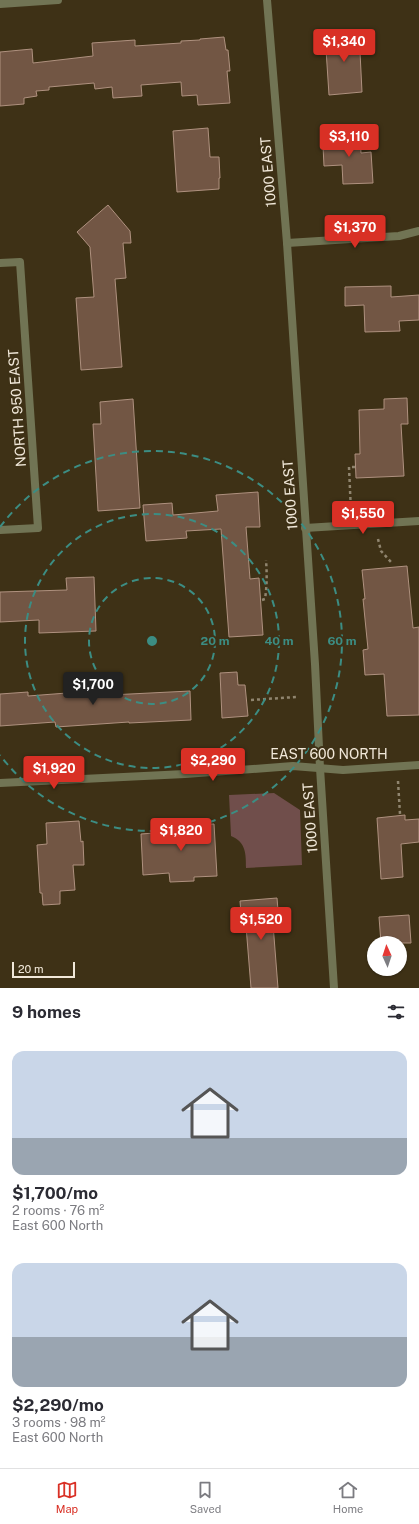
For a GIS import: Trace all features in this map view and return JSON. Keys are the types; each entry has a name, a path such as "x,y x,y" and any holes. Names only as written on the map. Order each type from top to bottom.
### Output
{"street":[{"path":"0,4 58,0"},
{"name":"1000 EAST","path":"267,0 286,243 315,664 334,988"},
{"path":"286,243 399,236 419,231"},
{"name":"NORTH 950 EAST","path":"0,263 20,262 38,528 0,530"},
{"path":"305,528 419,521"},
{"name":"EAST 600 NORTH","path":"0,783 185,774 294,766 343,770 419,766"}],"path":[{"path":"352,525 349,467 355,467"},
{"path":"377,524 381,551 391,562"},
{"path":"262,600 265,599 268,574 266,560"},
{"path":"251,700 296,697"},
{"path":"398,767 400,814"}],"shaded area":[{"path":"274,793 300,810 302,865 246,868 244,849 240,842 231,836 229,795"}],"building":[{"path":"359,32 362,92 329,95 325,34"},
{"path":"224,37 226,50 228,50 230,71 227,71 230,103 198,105 197,95 182,96 181,82 141,85 142,96 113,98 112,87 95,89 94,83 49,87 49,90 36,91 37,96 24,98 24,104 0,106 0,52 32,49 33,63 93,56 92,43 135,40 135,46 181,43 181,41"},
{"path":"208,128 210,157 219,157 219,189 177,192 173,131"},
{"path":"360,133 361,153 371,152 373,183 343,184 342,165 324,166 323,146 327,146 326,135"},
{"path":"108,205 130,231 131,243 123,243 126,278 115,279 122,367 81,370 76,298 94,297 90,247 77,232"},
{"path":"391,286 391,297 419,295 419,320 399,321 400,331 365,332 364,305 345,306 345,287"},
{"path":"407,398 408,424 401,424 404,476 356,478 355,454 360,454 359,410 384,409 384,399"},
{"path":"133,399 140,508 98,511 93,424 101,424 100,402"},
{"path":"258,492 260,527 246,527 250,579 259,578 263,635 229,637 221,529 186,531 187,538 146,541 143,505 172,503 173,515 218,511 216,495"},
{"path":"407,566 413,628 419,627 419,715 387,716 384,674 365,675 363,650 368,649 362,570"},
{"path":"94,577 96,631 39,633 39,620 0,622 0,592 67,590 66,578"},
{"path":"237,672 238,685 245,685 248,716 222,718 220,673"},
{"path":"98,673 100,692 110,691 110,695 190,691 191,720 129,722 56,727 55,722 0,726 0,694 28,692 28,696 67,693 66,675"},
{"path":"405,815 405,820 419,819 419,842 401,844 403,877 381,879 377,818"},
{"path":"191,820 191,825 214,824 217,876 194,877 194,881 170,882 169,873 143,875 141,834 168,832 167,821"},
{"path":"79,821 81,842 83,841 84,865 73,865 75,890 60,891 60,904 43,905 42,893 40,893 37,845 47,844 46,823"},
{"path":"277,898 279,923 273,924 278,988 251,988 246,926 242,926 240,901"},
{"path":"409,915 411,943 407,943 407,936 380,936 379,917"}]}
